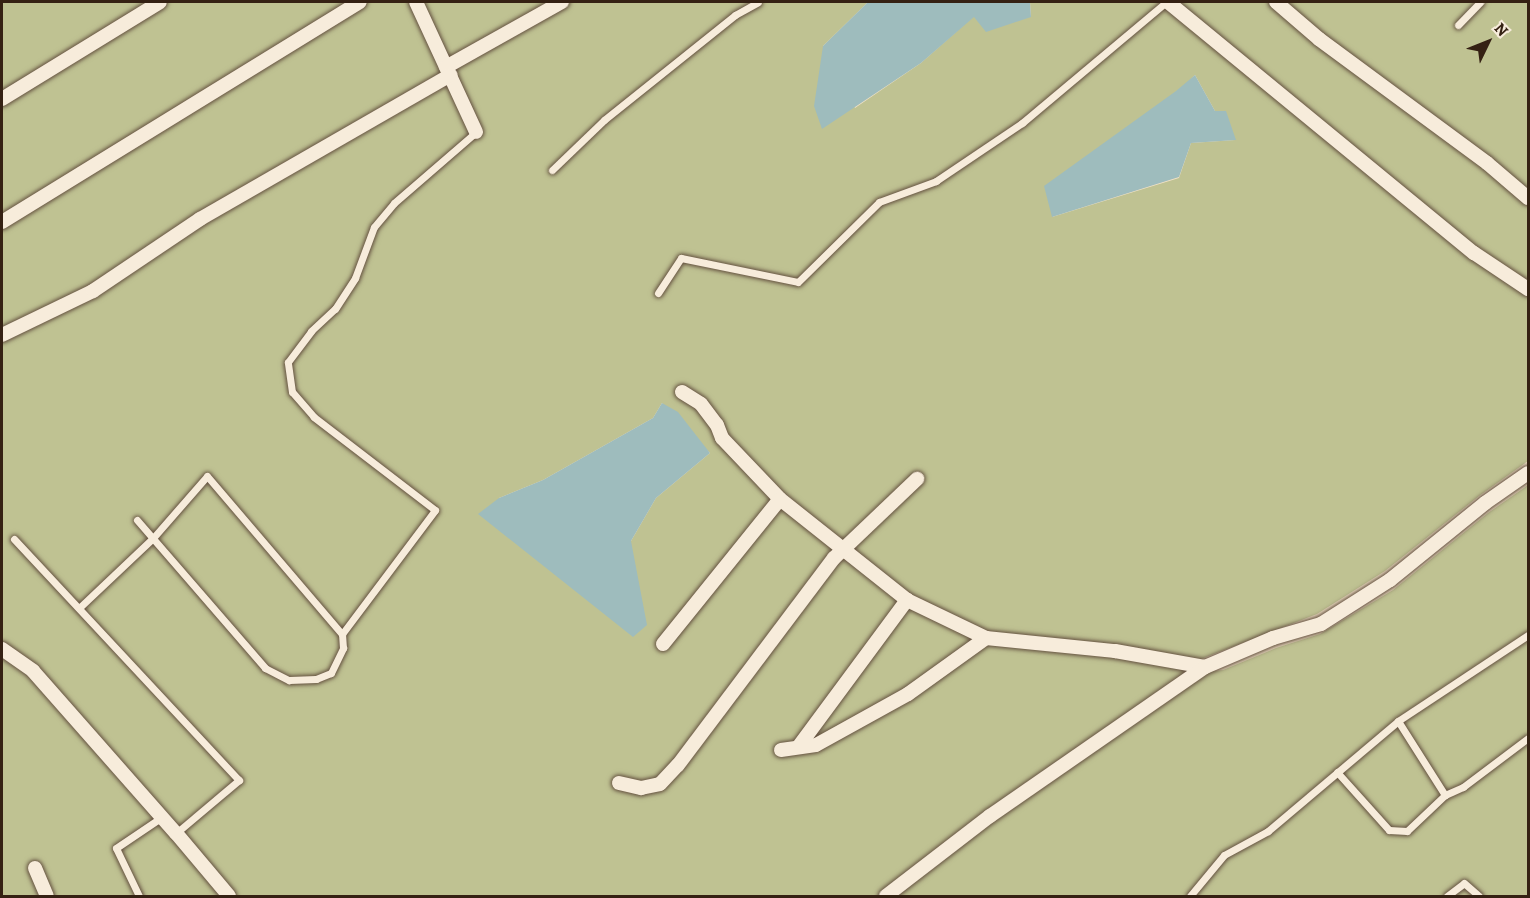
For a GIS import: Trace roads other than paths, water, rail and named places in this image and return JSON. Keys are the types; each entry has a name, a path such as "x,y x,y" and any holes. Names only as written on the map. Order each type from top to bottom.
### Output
{"street":[{"path":"2,99 160,2"},
{"path":"2,222 360,2"},
{"path":"416,2 476,132"},
{"path":"2,335 93,291 200,219 562,2"},
{"path":"1167,2 1474,254 1528,289"},
{"path":"1276,2 1319,39 1487,163 1528,198"},
{"path":"681,392 700,404 717,425 722,438 780,499 907,600 986,638 1115,651 1205,667"},
{"path":"886,897 990,816 1205,667 1272,638 1321,624 1390,580 1485,504 1528,473"},
{"path":"619,783 641,788 660,784 678,765 694,740 844,548 917,479"},
{"path":"663,644 780,499"},
{"path":"799,746 907,600"},
{"path":"781,750 816,745 908,694 986,638"},
{"path":"2,649 33,671 176,832 229,897"},
{"path":"35,868 47,897"}],"lane":[{"path":"552,170 604,120 735,15 758,2"},
{"path":"658,293 681,258 798,282 879,202 936,181 1022,123 1167,2"},
{"path":"1458,26 1480,2"},
{"path":"342,634 435,510 314,417 292,392 288,362 311,331 335,309 355,278 374,227 394,203 476,132"},
{"path":"79,608 153,538 207,476 342,634 344,648 331,673 316,679 289,680 265,668 153,538 137,520"},
{"path":"14,539 239,780 176,832"},
{"path":"1190,897 1224,855 1268,831 1398,721 1528,635"},
{"path":"1398,721 1445,795"},
{"path":"1337,772 1389,830 1407,831 1445,795 1463,787 1528,738"},
{"path":"139,897 116,848 162,817"},
{"path":"1447,897 1464,883 1479,897"}],"water":[{"path":"868,2 1030,2 1031,17 986,32 974,17 921,63 822,129 814,106 823,46"},
{"path":"1195,75 1215,111 1226,111 1236,140 1191,143 1179,177 1052,217 1044,186"},
{"path":"662,403 678,412 710,453 656,498 631,541 647,625 633,637 478,514 499,498 543,480 653,418"}]}
